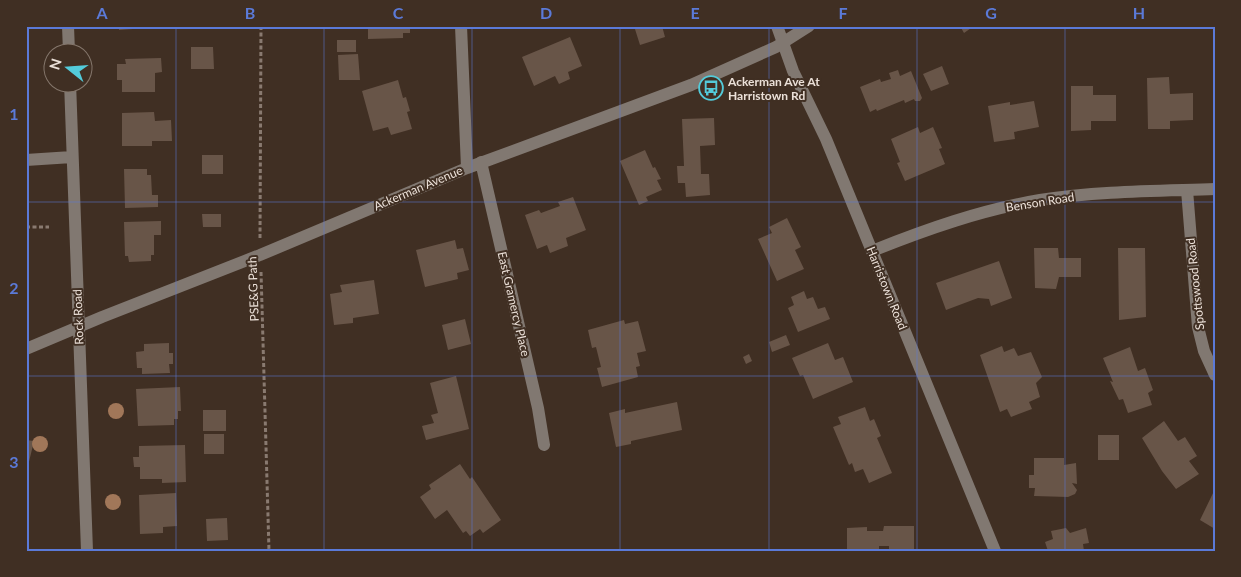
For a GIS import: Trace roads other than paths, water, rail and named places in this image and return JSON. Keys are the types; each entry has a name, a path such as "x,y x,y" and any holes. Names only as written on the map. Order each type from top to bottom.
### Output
{"street":[{"path":"68,26 69,42"},
{"path":"461,26 467,168"},
{"name":"Harristown Road","path":"776,26 793,71 826,139 995,551"},
{"name":"Ackerman Avenue","path":"30,345 260,255 481,162 691,85 783,43 809,26"},
{"name":"Rock Road","path":"70,92 87,551"},
{"path":"26,160 72,157"},
{"name":"East Gramercy Place","path":"481,162 538,408 544,445"},
{"name":"Benson Road","path":"872,251 926,230 982,212 1039,200 1097,193 1215,189"},
{"name":"Spottswood Road","path":"1186,190 1198,327 1204,351 1215,375"}],"place":[{"name":"Ackerman Ave At Harristown Rd","path":"711,88"}]}
